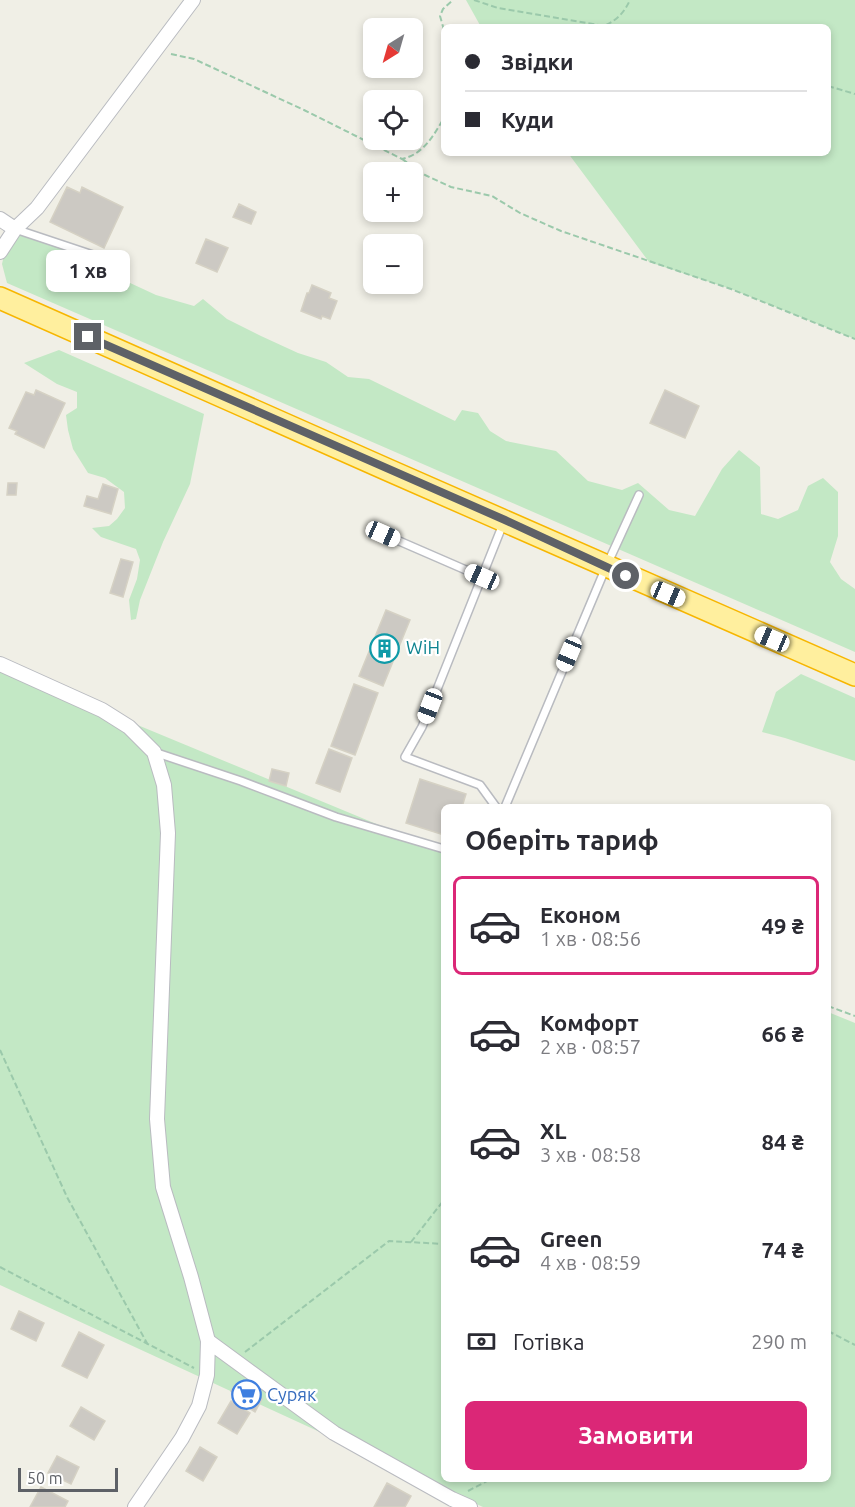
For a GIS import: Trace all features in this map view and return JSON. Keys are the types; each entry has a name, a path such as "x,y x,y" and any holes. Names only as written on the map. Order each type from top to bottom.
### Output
{"highway":[{"path":"0,298 855,675"}],"street":[{"path":"0,252 15,229 37,208 193,0"},
{"path":"0,219 15,229"},
{"path":"0,664 102,710 129,727 154,752 164,785 168,833 158,1119 163,1187 208,1341 207,1375 199,1406 182,1438 135,1507"},
{"path":"208,1341 334,1433 449,1503 470,1507"}],"lane":[{"path":"15,229 102,258"},
{"path":"506,804 606,567 639,495"},
{"path":"494,804 480,785 405,757 422,727 505,520"},
{"path":"383,534 482,577"},
{"path":"154,752 241,781 336,817 441,848"}],"path":[{"path":"442,24 440,16 443,9 453,0"},
{"path":"474,0 498,8 592,24"},
{"path":"608,24 622,14 630,0"},
{"path":"154,50 194,59 304,110 402,159 425,175 451,187 492,196 520,213 561,231 732,289 855,339"},
{"path":"831,87 855,94"},
{"path":"402,159 411,157 422,150 441,123"},
{"path":"831,1007 855,1016"},
{"path":"0,1050 67,1197 148,1345"},
{"path":"411,1242 441,1204"},
{"path":"235,1360 389,1241 441,1244"},
{"path":"0,1267 207,1375"},
{"path":"831,1333 855,1345"},
{"path":"449,1503 486,1482"}],"green space":[{"path":"466,0 855,0 855,339 731,289 649,262 570,156 831,156 831,24 479,24"},
{"path":"28,230 77,254 100,269 156,295 194,306 203,299 227,319 261,336 298,353 326,362 348,377 369,379 455,421 462,410 478,413 490,431 506,441 556,451 588,481 622,490 638,483 669,510 695,516 722,469 739,450 760,467 761,514 778,519 798,510 808,486 823,478 838,492 838,536 830,562 841,579 855,589 855,652 7,283 2,264 5,251 14,235"},
{"path":"59,350 204,414 190,484 163,542 140,600 136,619 131,620 129,600 137,579 140,560 136,549 101,537 92,528 109,526 117,519 125,508 124,492 105,478 88,473 73,449 66,415 77,408 77,392 57,384 24,363"},
{"path":"0,668 441,851 441,1482 831,1482 831,1013 855,1023 855,1507 483,1507 0,1285"},
{"path":"801,674 855,698 855,761 762,732 776,692"}],"building":[{"path":"67,187 80,193 82,187 123,207 104,248 50,222"},
{"path":"239,204 256,212 251,224 233,217"},
{"path":"206,239 228,248 217,272 196,263"},
{"path":"312,285 331,293 329,298 337,301 330,319 322,316 321,319 301,311"},
{"path":"36,390 65,403 44,448 15,434 17,431 9,428 26,392 34,395"},
{"path":"665,390 699,406 685,438 650,423"},
{"path":"8,483 17,483 16,495 7,495"},
{"path":"103,484 118,489 111,514 84,506 87,496 98,499"},
{"path":"121,559 133,562 123,597 110,593"},
{"name":"WiH","path":"386,610 410,620 383,686 359,676"},
{"path":"354,684 378,693 355,755 331,746"},
{"path":"329,749 352,758 340,792 316,783"},
{"path":"272,769 289,773 286,786 269,781"},
{"path":"420,779 466,794 463,804 441,804 441,834 406,823"},
{"path":"19,1311 44,1323 36,1341 11,1329"},
{"path":"79,1332 104,1345 87,1378 62,1366"},
{"name":"Суряк","path":"236,1384 262,1399 255,1412 241,1403 243,1398 231,1391"},
{"path":"231,1401 250,1413 237,1434 218,1423"},
{"path":"81,1407 105,1421 94,1440 70,1426"},
{"path":"200,1447 217,1457 203,1481 186,1471"},
{"path":"57,1456 79,1467 71,1484 48,1473"},
{"path":"387,1483 411,1496 405,1507 374,1507"},
{"path":"41,1487 68,1501 65,1507 30,1507"}],"place":[{"name":"WiH","path":"385,648"},
{"name":"Суряк","path":"246,1395"}],"route":[{"path":"88,337 505,520 626,576"}]}
